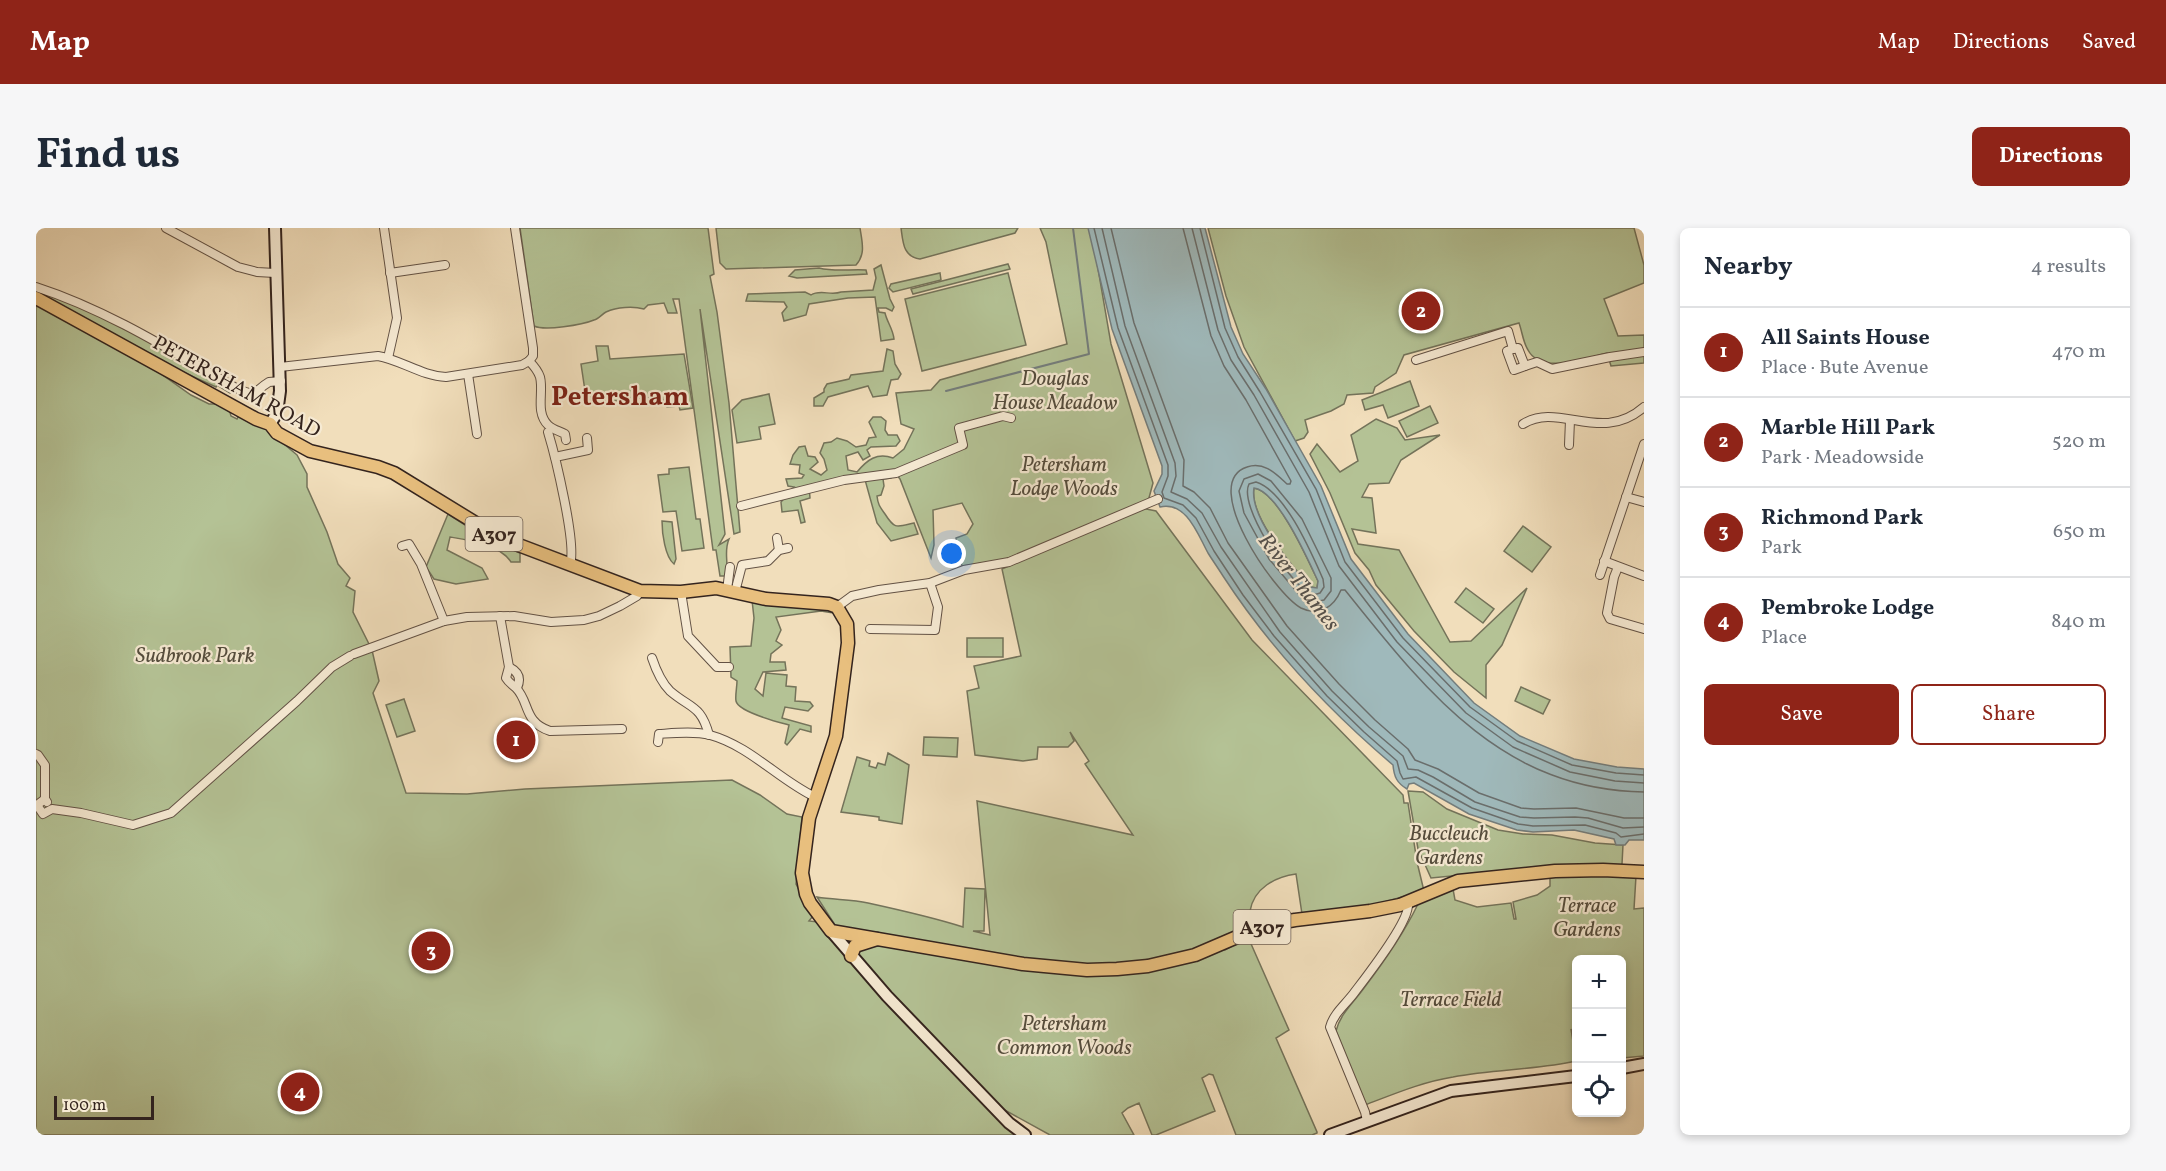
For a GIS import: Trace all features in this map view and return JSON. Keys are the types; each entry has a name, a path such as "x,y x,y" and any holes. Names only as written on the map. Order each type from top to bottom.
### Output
{"main road":[{"path":"270,424 278,409 281,381 275,228"},
{"name":"PETERSHAM ROAD","path":"36,298 256,419 270,424 277,433 310,451 394,473 500,538 640,591 681,592 712,588 766,599 829,604 837,607"},
{"path":"837,607 846,624 848,643 836,736 815,797 807,831 802,879 810,903 851,956 894,1003 1009,1123 1025,1135"},
{"name":"A307","path":"831,931 1023,964 1087,970 1117,969 1148,966 1195,955 1272,924 1370,911 1408,902 1454,882 1469,879 1574,870 1644,872"},
{"name":"A307","path":"851,956 855,945 882,938"},
{"path":"1626,1067 1644,1064"},
{"path":"1330,1135 1451,1091 1572,1076"}],"street":[{"path":"384,228 397,318 388,358"},
{"path":"280,367 364,357 388,358 435,376 468,374 522,365 529,361 533,356 533,348 515,228"},
{"path":"171,229 180,237 238,267 257,272 275,273"},
{"path":"390,273 445,265"},
{"path":"36,287 79,303 249,394 256,393 266,383 281,381"},
{"path":"1416,360 1508,331 1514,349 1518,348 1525,366 1537,362 1552,369 1644,352"},
{"path":"529,361 541,379 540,400 555,457 573,556 570,564"},
{"path":"468,374 477,435"},
{"path":"1523,424 1532,419 1544,417 1618,423 1644,407"},
{"path":"741,506 844,480 896,473 963,445 959,428 1003,416 1011,417"},
{"path":"1569,445 1570,420"},
{"path":"548,428 566,434 566,440"},
{"path":"555,457 588,450 587,438"},
{"path":"1600,575 1644,444"},
{"path":"1626,497 1644,502"},
{"path":"837,607 852,596 930,583 964,570 1009,562 1158,499"},
{"path":"777,538 779,550"},
{"path":"402,546 409,544 422,564 444,621"},
{"path":"731,591 742,566 768,561 779,550 788,548"},
{"path":"1604,561 1644,576"},
{"path":"730,567 731,591"},
{"path":"1618,567 1607,613 1610,619 1644,629"},
{"path":"870,629 935,630 938,607 930,583"},
{"path":"36,754 45,765 45,800 52,809 133,825 171,813 332,667 352,655 444,621 467,617 514,616 551,622 584,620 620,606 637,596 640,591"},
{"path":"681,592 689,638 717,667 729,667"},
{"path":"500,616 509,667 506,678 517,688 528,713 541,728 550,731 622,729"},
{"path":"652,658 670,691 698,710 706,722 709,735"},
{"path":"509,667 520,680 517,688"},
{"path":"658,734 709,735 747,752 798,788 815,797"},
{"path":"1367,1121 1330,1027 1333,1019 1353,995 1402,925 1409,911 1408,902"}],"green space":[{"path":"520,228 708,228 714,274 710,276 729,403 740,532 734,534 700,309 725,534 719,545 729,539 725,576 720,576 716,550 713,550 679,299 673,299 677,313 668,313 664,303 648,305 644,309 630,307 615,309 596,319 573,325 555,328 534,326"},
{"path":"716,228 860,228 862,252 856,265 726,269 720,263"},
{"path":"901,228 1018,228 1015,233 920,259 914,258 907,252"},
{"path":"1040,228 1091,228 1111,344 1153,483 1146,509 1156,511 1252,640 1403,795 1404,803 1408,803 1424,891 1373,905 1302,914 1296,874 1273,881 1261,890 1252,903 1250,924 1220,938 1225,950 1248,937 1289,1030 1276,1038 1317,1132 1312,1135 1236,1135 1213,1075 1209,1074 1202,1078 1215,1111 1156,1135 1152,1135 1139,1103 1122,1113 1134,1135 1050,1135 1001,1108 851,950 817,897 868,903 963,927 965,888 985,889 984,931 973,931 990,935 977,801 1133,835 1085,764 1089,761 1070,732 1074,741 1068,747 1038,747 1037,759 1023,761 975,755 967,691 979,688 974,666 1021,656 1002,569 1123,516 1003,560 962,566 956,538 967,534 973,524 962,503 933,510 934,545 931,558 900,479 895,473 891,478 883,479 884,486 881,495 877,496 879,504 894,525 914,523 918,534 891,541 877,523 864,476 809,486 810,498 800,501 805,522 801,523 798,510 782,512 781,502 794,487 788,486 786,479 802,478 804,475 799,473 800,465 790,464 799,447 805,446 808,456 815,457 818,462 810,469 821,475 827,470 820,453 824,443 837,438 856,447 866,445 869,438 876,437 869,422 873,417 881,417 886,421 885,430 888,435 897,435 900,441 896,446 871,447 867,450 870,456 863,460 858,452 846,456 848,470 857,472 873,458 887,456 893,458 904,449 914,429 901,424 896,393 931,390 940,380 1067,344 1046,242"},
{"path":"1208,228 1634,228 1644,265 1644,283 1604,299 1618,336 1644,335 1644,363 1611,366 1607,353 1564,363 1543,362 1534,358 1528,350 1519,323 1404,355 1396,373 1375,387 1373,393 1347,395 1344,404 1305,420 1308,432 1304,438 1295,441 1244,347 1226,296"},
{"path":"1008,264 1010,269 913,294 911,289"},
{"path":"881,265 894,307 892,311 878,308 879,312 885,313 894,339 881,341 875,297 848,298 809,304 806,315 784,321 782,313 787,307 784,302 746,301 748,294 805,292 811,295 873,290 876,278 874,269"},
{"path":"819,268 866,270 867,274 797,278 789,276 795,270"},
{"path":"940,273 941,280 893,292 889,288 891,284"},
{"path":"1008,273 1026,345 922,371 905,299"},
{"path":"36,292 60,299 111,321 233,389 230,393 217,385 216,387 176,369"},
{"name":"Sudbrook Park","path":"36,304 154,369 191,395 209,404 217,404 229,409 231,416 237,419 239,415 266,429 297,455 307,474 307,487 338,564 350,578 346,586 355,591 353,612 372,650 379,681 373,693 406,793 467,794 525,789 732,780 760,795 787,814 802,817 796,884 813,916 809,921 818,922 856,969 1020,1135 36,1135"},
{"path":"596,346 608,346 610,359 684,354 693,408 680,410 679,406 667,407 661,396 587,404 581,364 598,361"},
{"path":"887,349 893,351 895,364 901,374 898,379 891,380 887,395 873,397 868,386 828,397 823,406 814,406 814,398 824,392 827,384 849,379 851,375 883,371"},
{"path":"1410,381 1419,406 1388,418 1383,405 1365,410 1362,400"},
{"path":"769,394 775,424 759,427 761,439 737,443 732,410 742,400"},
{"path":"1430,406 1438,423 1407,437 1399,421"},
{"path":"1376,419 1397,428 1405,440 1440,435 1401,460 1389,483 1369,484 1362,497 1372,498 1376,533 1352,529 1358,544 1399,550 1450,642 1471,641 1527,588 1502,645 1486,665 1486,698 1454,672 1414,631 1376,585 1369,570 1355,553 1330,493 1310,454 1317,444 1340,472 1358,461 1351,435"},
{"path":"689,467 696,519 700,519 704,548 682,551 676,511 663,512 658,475 669,474 669,469"},
{"path":"1254,488 1263,492 1282,513 1300,543 1318,581 1317,588 1310,587 1273,540 1258,513 1254,500"},
{"path":"448,514 487,539 520,553 520,562 511,562 499,551 483,544 450,537 447,550 482,568 488,579 456,584 434,579 426,567"},
{"path":"662,521 672,522 676,559 674,564 666,550"},
{"path":"1523,526 1551,547 1532,572 1504,551"},
{"path":"1466,588 1494,609 1483,623 1455,602"},
{"path":"752,600 826,606 834,613 821,611 776,617 781,630 776,641 782,645 771,654 770,662 785,662 786,670 763,672 755,689 763,696 766,673 787,675 786,686 796,687 795,701 810,702 813,706 808,711 785,707 782,718 811,726 811,732 800,729 787,745 785,743 789,725 751,713 738,705 736,701 737,681 731,677 730,647 751,646 754,618"},
{"path":"967,638 1003,638 1003,657 967,657"},
{"path":"1521,687 1550,700 1543,714 1515,701"},
{"path":"404,699 415,731 397,737 386,705"},
{"path":"924,737 958,738 957,757 923,755"},
{"path":"888,753 909,765 902,824 879,820 879,817 841,812 857,757 870,761 869,766 876,768 878,763 885,765"},
{"name":"Buccleuch Gardens","path":"1408,791 1423,792 1447,809 1498,830 1623,845 1622,864 1619,867 1566,865 1431,878 1418,849"},
{"name":"Terrace Field","path":"1550,875 1636,876 1634,909 1644,908 1644,1056 1626,1058 1626,955 1572,955 1572,1062 1442,1079 1365,1105 1336,1031 1344,1014 1386,958 1418,904 1453,889 1455,900 1477,907 1511,903 1514,919 1516,919 1513,902 1537,895 1550,886"}],"water":[{"name":"River Thames","path":"1088,228 1205,228 1231,327 1243,354 1266,389 1321,486 1351,559 1408,634 1474,703 1520,736 1574,759 1617,767 1644,769 1644,840 1629,840 1625,845 1616,845 1614,839 1574,830 1533,832 1517,830 1469,814 1414,783 1409,784 1407,789 1398,782 1393,765 1323,700 1260,628 1241,603 1208,553 1196,529 1184,514 1177,509 1160,507 1154,491 1162,474 1162,466 1112,329","holes":["1254,488 1263,492 1282,513 1300,543 1318,581 1317,588 1310,587 1302,578 1265,526 1254,500"]}],"waterway":[{"path":"946,391 1089,354 1073,228"}],"place":[{"name":"Marble Hill Park","path":"1421,311"},
{"name":"All Saints House","path":"516,740"},
{"name":"Richmond Park","path":"431,951"},
{"name":"Pembroke Lodge","path":"300,1092"}],"district":[{"name":"Petersham","path":"620,396"}],"park label":[{"name":"Douglas House Meadow","path":"1055,390"},
{"name":"Petersham Lodge Woods","path":"1064,476"},
{"name":"Terrace Gardens","path":"1587,917"},
{"name":"Petersham Common Woods","path":"1064,1035"}]}
